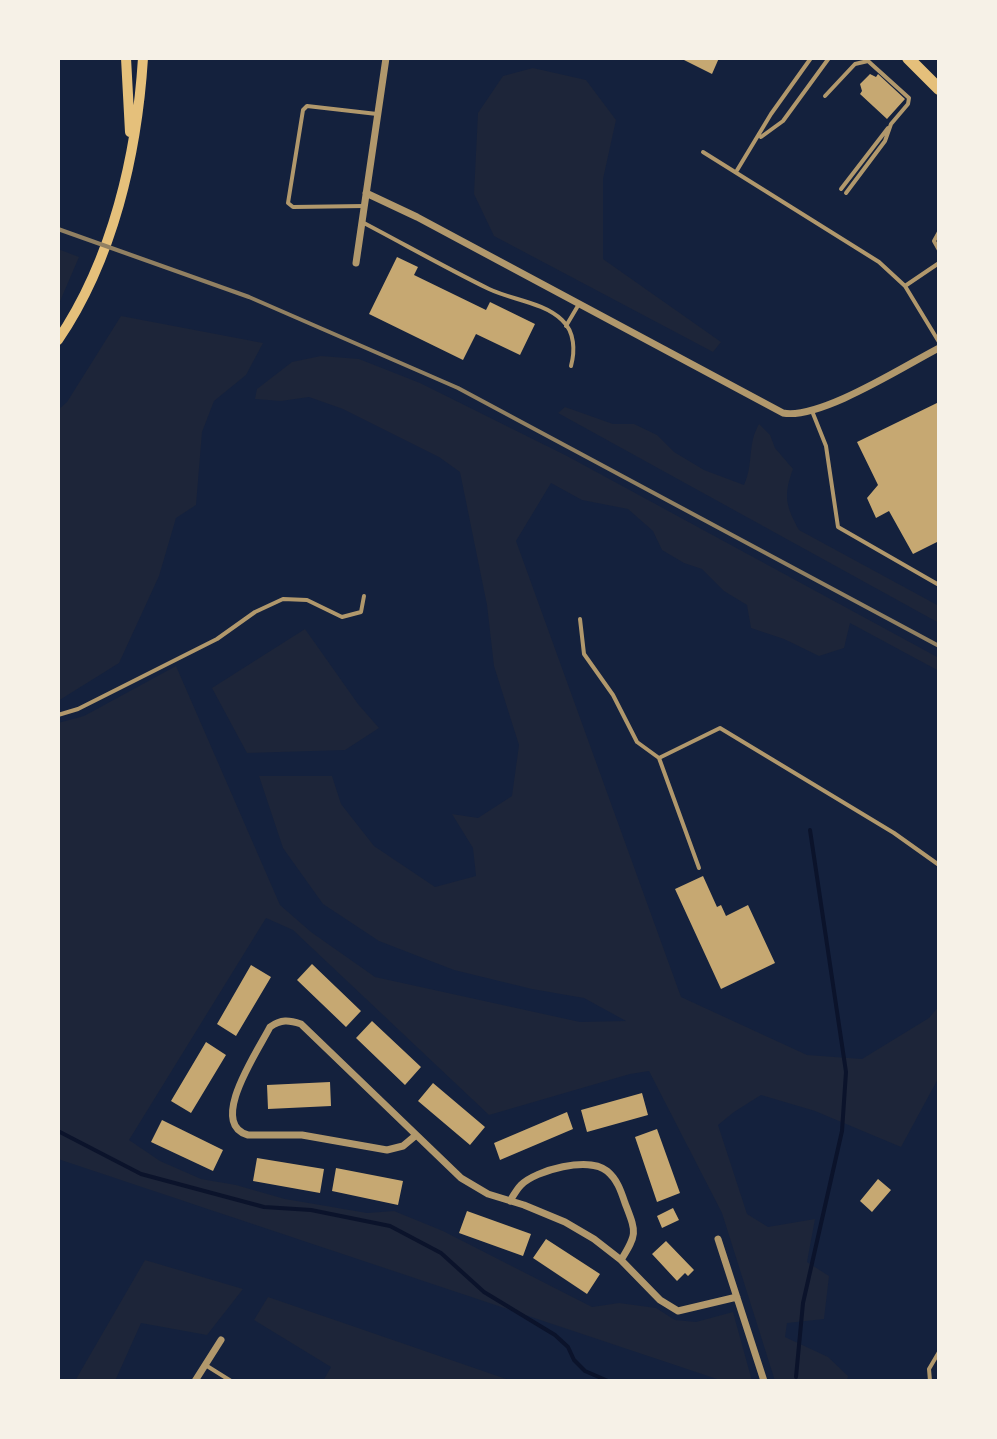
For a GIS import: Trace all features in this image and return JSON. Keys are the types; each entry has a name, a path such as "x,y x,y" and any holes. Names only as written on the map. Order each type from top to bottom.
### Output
{"highway":[{"path":"908,58 939,89"}],"main road":[{"path":"126,58 131,145"},
{"path":"58,340 83,296 110,231 125,178 140,102 143,58"}],"street":[{"path":"356,263 386,58"},
{"path":"366,193 417,217 768,406 793,415 812,411 939,348"},
{"path":"415,1136 403,1146 387,1150 302,1135 248,1135 241,1133 235,1125 231,1112 234,1097 270,1027 290,1020 301,1024 415,1136 475,1188 565,1222 594,1239 621,1260 660,1300 678,1311 737,1297"},
{"path":"510,1201 521,1185 537,1175 575,1164 589,1163 601,1167 616,1182 633,1225 634,1239 621,1260"},
{"path":"718,1239 764,1381"},
{"path":"195,1381 221,1340"}],"lane":[{"path":"736,172 811,58"},
{"path":"758,139 783,121 829,58"},
{"path":"825,96 855,64 868,61 909,98 908,104 841,189"},
{"path":"798,76 811,83"},
{"path":"364,206 293,207 288,203 303,110 307,106 377,114"},
{"path":"846,193 885,141 891,124"},
{"path":"703,152 879,262 905,286 939,342"},
{"path":"362,222 491,290 544,308 571,332 574,352 571,366"},
{"path":"939,232 934,241 938,243 939,250"},
{"path":"905,286 939,263"},
{"path":"566,326 579,304"},
{"path":"812,411 826,446 838,527 939,585"},
{"path":"58,715 78,709 217,639 255,612 283,599 307,600 342,617 361,612 364,596"},
{"path":"580,619 584,654 613,695 637,742 659,758 699,868"},
{"path":"659,758 720,728 894,833 939,865"},
{"path":"930,1381 929,1369 939,1352"},
{"path":"204,1365 231,1381"}],"shaded area":[{"path":"533,68 586,80 616,120 603,179 603,259 721,342 713,352 494,236 474,194 478,113 503,76"},
{"path":"58,249 79,257 58,306"},
{"path":"121,316 263,343 246,375 214,401 202,432 196,505 176,518 159,576 119,663 58,701 58,410 67,402"},
{"path":"321,356 359,359 420,383 567,456 939,658 939,671 850,623 844,648 819,656 751,628 747,605 724,591 702,569 662,550 653,531 628,509 582,500 551,483 516,541 681,997 807,1055 862,1059 929,1018 939,1006 939,1077 901,1147 815,1111 761,1095 718,1125 747,1214 768,1227 815,1219 807,1262 829,1276 824,1319 787,1323 785,1337 828,1357 848,1376 847,1381 775,1381 722,1213 649,1071 489,1115 293,930 266,918 129,1140 160,1161 201,1179 285,1199 367,1213 394,1211 443,1231 592,1307 619,1303 656,1308 675,1320 696,1322 733,1312 752,1381 723,1381 58,1159 58,723 84,716 176,666 280,905 311,932 375,977 580,1022 626,1021 584,998 454,970 379,941 323,904 283,848 259,776 332,776 341,804 374,846 435,887 476,876 473,848 452,814 478,818 512,796 519,745 494,666 487,605 460,472 439,457 343,409 309,397 281,401 255,399 257,389 292,362"},
{"path":"565,407 613,424 634,424 657,435 674,452 704,470 744,485 759,424 793,469 787,501 799,530 939,606 939,623 558,413"},
{"path":"305,629 358,704 379,728 345,750 247,753 212,688"},
{"path":"145,1260 243,1289 207,1335 141,1323 115,1381 75,1381"},
{"path":"268,1297 512,1381 323,1381 331,1367 254,1320"}],"building":[{"path":"680,58 719,58 712,74"},
{"path":"870,74 876,77 878,74 905,99 887,119 860,94 860,84"},
{"path":"397,257 418,267 414,275 486,310 490,302 535,324 520,355 476,334 463,360 369,314"},
{"path":"939,402 939,541 913,554 889,511 876,518 867,498 878,485 857,442"},
{"path":"703,876 717,907 721,905 726,916 748,905 775,963 721,989 675,889"},
{"path":"312,964 361,1011 346,1027 297,980"},
{"path":"251,965 271,977 236,1036 217,1024"},
{"path":"372,1021 421,1067 405,1085 356,1038"},
{"path":"206,1042 226,1055 191,1113 171,1101"},
{"path":"330,1082 331,1106 268,1109 267,1085"},
{"path":"433,1083 485,1127 470,1145 418,1101"},
{"path":"642,1093 648,1115 587,1132 581,1110"},
{"path":"567,1112 573,1129 500,1160 494,1143"},
{"path":"162,1120 223,1150 213,1171 151,1142"},
{"path":"657,1129 680,1193 657,1202 635,1137"},
{"path":"257,1158 324,1169 320,1193 253,1181"},
{"path":"336,1168 403,1181 398,1205 332,1191"},
{"path":"878,1179 891,1190 872,1212 860,1201"},
{"path":"673,1208 679,1220 662,1228 657,1216"},
{"path":"467,1211 531,1234 523,1256 459,1233"},
{"path":"546,1239 600,1274 587,1294 533,1258"},
{"path":"666,1241 694,1270 677,1281 652,1254"}],"waterway":[{"path":"796,1377 803,1303 842,1131 846,1072 810,830"},
{"path":"58,1131 141,1174 264,1207 311,1210 390,1226 441,1253 484,1292 555,1335 585,1371 608,1381"}],"railway":[{"path":"58,229 249,297 458,388 939,646"}]}
